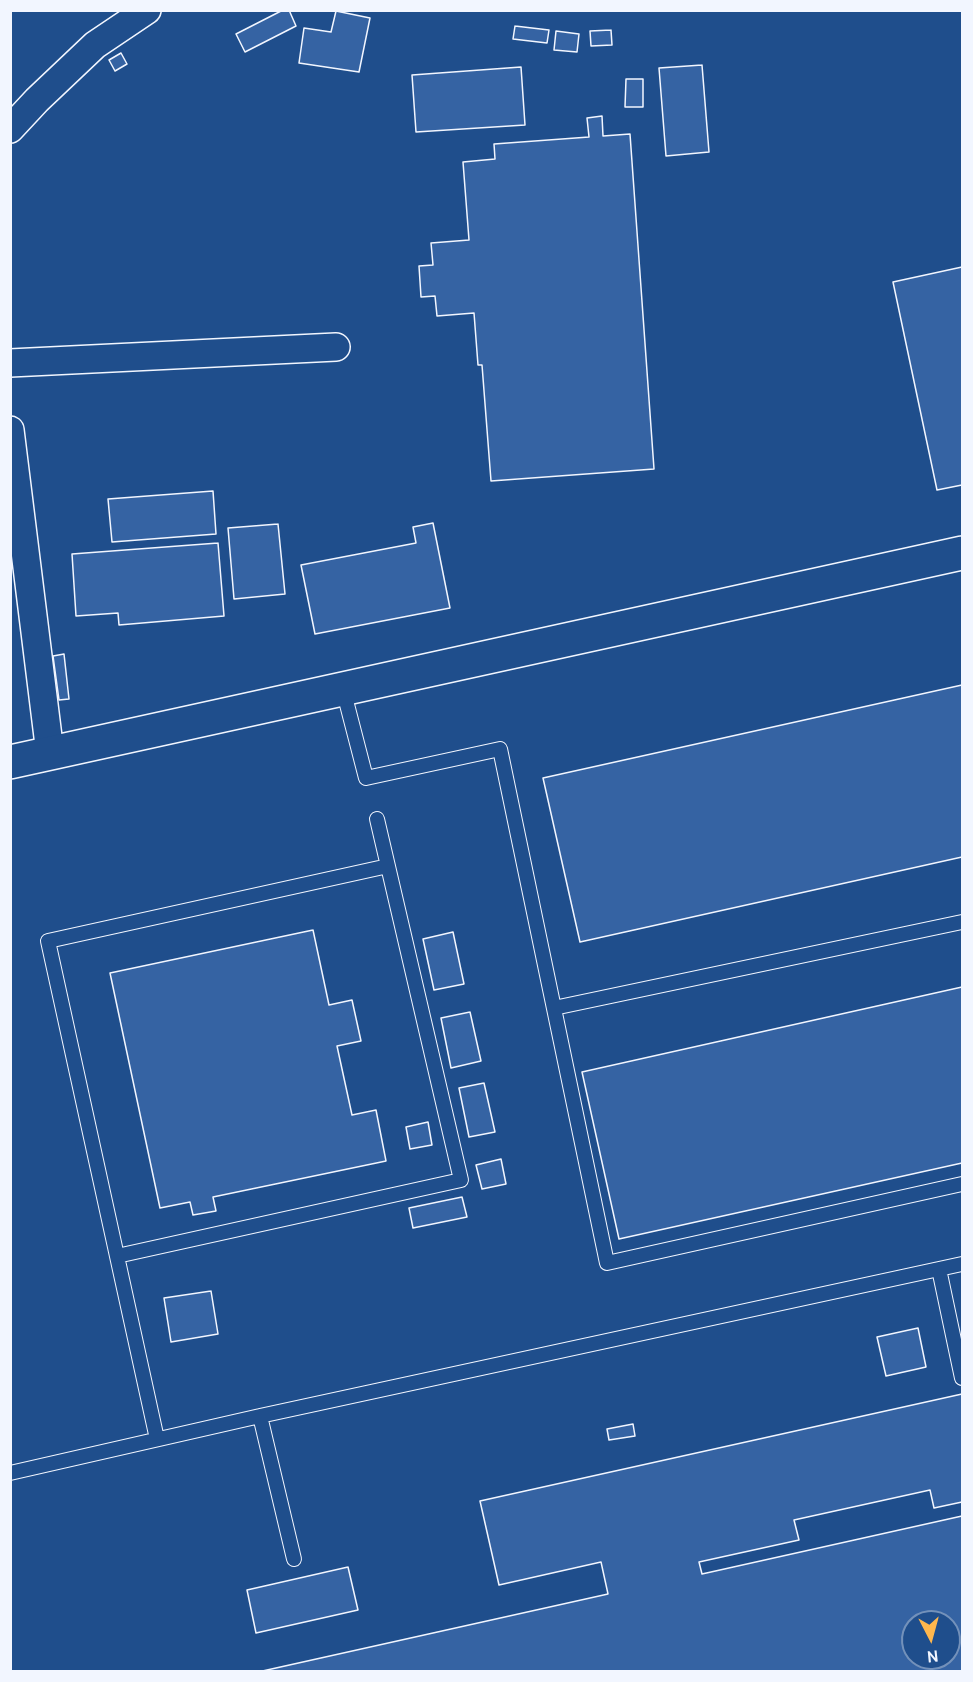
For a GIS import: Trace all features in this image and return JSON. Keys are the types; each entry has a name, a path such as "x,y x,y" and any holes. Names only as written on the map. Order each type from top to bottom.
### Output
{"street":[{"path":"10,129 95,45 147,10"},
{"path":"10,363 336,346"},
{"path":"10,430 50,753"},
{"path":"10,762 963,553"}],"lane":[{"path":"343,689 366,778 500,749 607,1263 963,1184"},
{"path":"117,1256 461,1180 377,819"},
{"path":"157,1439 48,941 388,866"},
{"path":"554,1008 963,922"},
{"path":"10,1473 260,1416 963,1264"},
{"path":"939,1269 962,1378"},
{"path":"260,1416 294,1558"}],"building":[{"path":"283,10 289,10 296,26 245,52 236,34"},
{"path":"336,11 370,18 359,72 299,63 304,28 331,32"},
{"path":"515,26 549,30 547,43 513,39"},
{"path":"611,30 612,45 591,46 590,31"},
{"path":"556,31 579,34 577,52 554,50"},
{"path":"121,53 127,64 115,71 109,60"},
{"path":"702,65 709,152 666,156 659,68"},
{"path":"521,67 525,125 416,132 412,75"},
{"path":"626,79 643,79 643,107 625,107"},
{"path":"602,116 603,136 630,134 654,469 491,481 482,365 478,365 474,313 437,316 435,296 421,297 419,266 433,265 431,243 469,240 463,162 495,159 494,144 589,137 587,118"},
{"path":"962,267 962,485 937,490 893,282"},
{"path":"213,491 216,534 112,542 108,499"},
{"path":"433,523 450,608 315,634 301,565 416,543 413,527"},
{"path":"278,524 285,594 234,599 228,528"},
{"path":"218,543 224,616 119,625 118,613 76,616 72,554"},
{"path":"64,654 69,699 59,700 53,656"},
{"path":"962,685 962,857 580,942 543,778"},
{"path":"313,930 329,1005 352,1000 361,1041 337,1046 352,1115 376,1110 386,1161 213,1197 216,1211 193,1215 190,1202 160,1208 110,973"},
{"path":"453,932 464,984 434,990 423,939"},
{"path":"962,987 962,1163 619,1239 582,1072"},
{"path":"470,1012 481,1061 451,1068 441,1018"},
{"path":"484,1083 495,1132 469,1137 459,1088"},
{"path":"428,1122 432,1145 410,1149 406,1127"},
{"path":"501,1159 506,1184 482,1189 476,1165"},
{"path":"462,1197 467,1217 413,1228 409,1208"},
{"path":"211,1291 218,1334 171,1342 164,1298"},
{"path":"918,1328 926,1367 886,1376 877,1337"},
{"path":"962,1394 962,1502 934,1508 930,1490 794,1520 799,1540 699,1562 702,1574 962,1516 962,1672 258,1672 608,1594 601,1562 499,1585 480,1501"},
{"path":"633,1424 635,1436 609,1440 607,1429"},
{"path":"348,1567 358,1610 256,1633 247,1590"}]}
